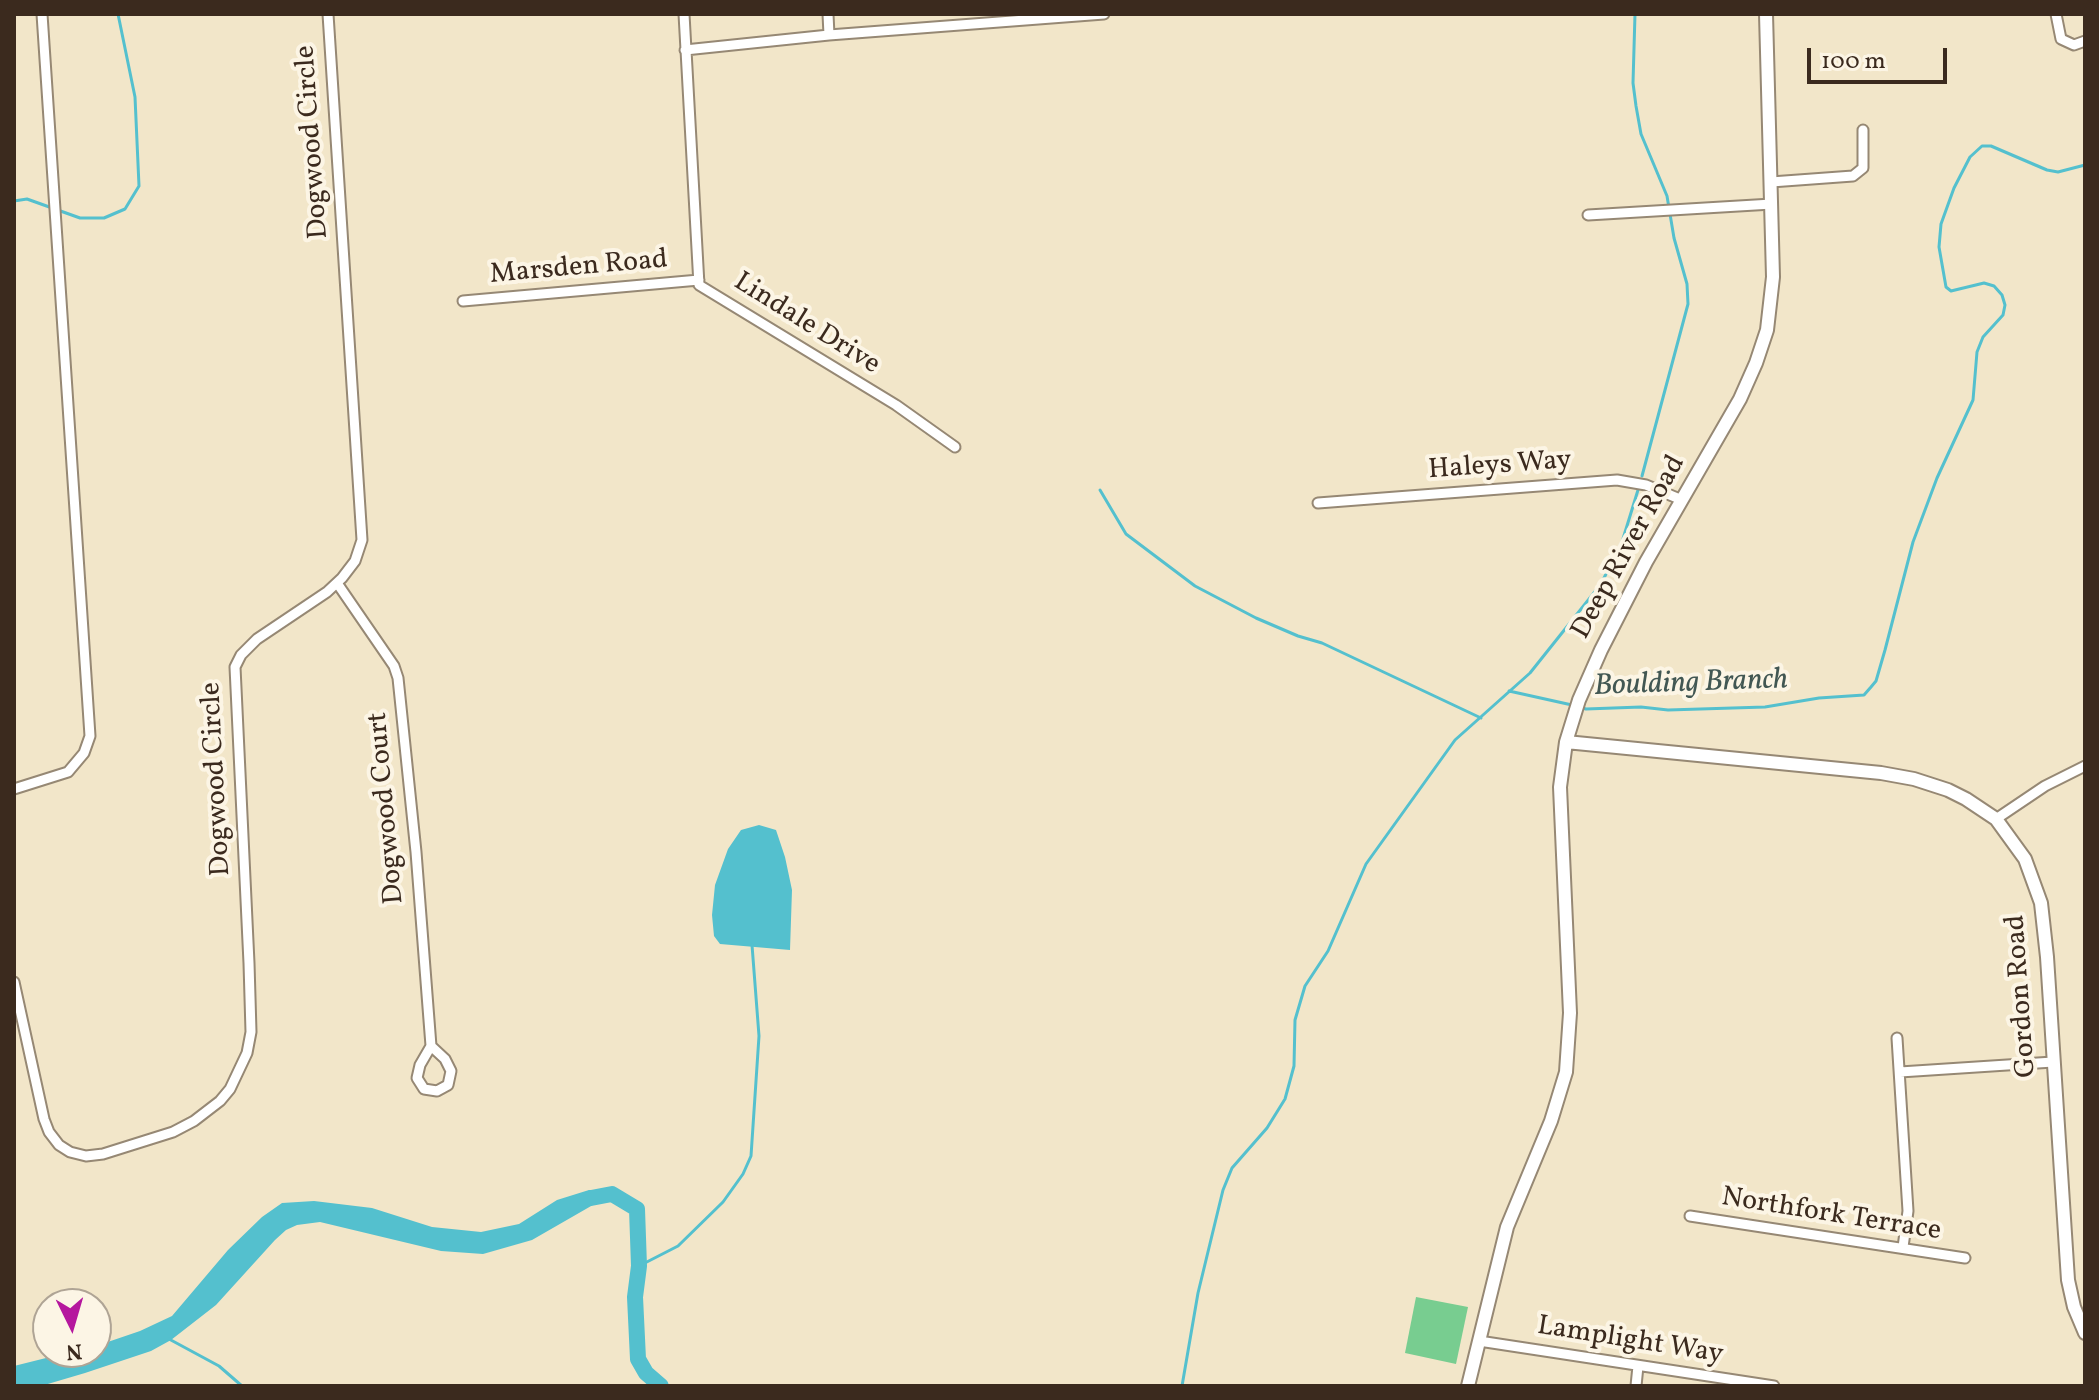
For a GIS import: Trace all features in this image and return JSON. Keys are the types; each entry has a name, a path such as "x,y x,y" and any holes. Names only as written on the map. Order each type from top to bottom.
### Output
{"street":[{"path":"14,789 68,772 84,753 90,736 42,14"},
{"name":"Dogwood Circle","path":"14,982 44,1119 59,1145 70,1152 86,1156 103,1154 173,1132 194,1121 220,1101 238,1075 247,1053 251,1032 235,667 241,655 257,639 337,583 355,561 362,540 328,14"},
{"name":"Lindale Drive","path":"684,14 699,285 896,405 955,447"},
{"path":"828,14 829,35"},
{"path":"685,50 1016,17 1104,14"},
{"name":"Deep River Road","path":"1468,1386 1507,1227 1557,1105 1568,1057 1570,991 1560,796 1566,742 1579,700 1614,624 1740,399 1762,347 1772,295 1766,14"},
{"path":"2056,14 2061,39 2074,45 2085,41"},
{"path":"1771,182 1853,176 1863,168 1863,130"},
{"path":"1588,215 1772,204"},
{"name":"Marsden Road","path":"463,301 699,280"},
{"name":"Haleys Way","path":"1318,503 1617,480 1646,485 1682,500"},
{"name":"Dogwood Court","path":"337,583 394,666 398,678 431,1046 420,1065 417,1078 424,1089 437,1091 448,1085 451,1071 445,1059 431,1046"},
{"name":"Gordon Road","path":"1566,742 1881,773 1948,790 1996,819 2025,859 2041,903 2046,934 2068,1280 2074,1307 2085,1333"},
{"path":"1996,819 2045,786 2085,766"},
{"path":"1897,1038 1908,1211 1903,1247"},
{"path":"1900,1072 2053,1062"},
{"name":"Northfork Terrace","path":"1690,1216 1965,1258"},
{"name":"Lamplight Way","path":"1479,1341 1774,1386"},
{"path":"1636,1386 1638,1366"}],"green space":[{"path":"1416,1297 1468,1307 1456,1364 1405,1353"}],"water":[{"path":"759,825 776,830 785,857 792,890 790,950 720,944 714,936 712,915 715,885 728,849 741,830"},
{"path":"589,1190 608,1190 612,1194 532,1240 483,1254 441,1251 320,1222 297,1225 275,1240 216,1305 171,1340 151,1351 112,1364 112,1341 172,1316 228,1250 262,1217 282,1203 314,1201 372,1208 432,1227 481,1232 519,1224 557,1200"},
{"path":"32,1362 32,1368 100,1368 41,1386 14,1386 14,1366"}],"waterway":[{"path":"14,201 27,199 80,218 104,218 125,209 139,186 135,97 118,14"},
{"path":"1635,14 1633,83 1641,134 1667,196 1674,238 1687,284 1688,304 1642,476"},
{"name":"Boulding Branch","path":"1579,707 1668,710 1765,707 1819,698 1864,695 1876,681 1913,542 1937,478 1973,400 1977,352 1983,337 2003,315 2005,305 2002,295 1994,286 1984,283 1951,291 1946,287 1939,247 1941,224 1954,188 1970,157 1982,146 1991,146 2047,170 2058,172 2085,165"},
{"path":"1100,490 1126,534 1195,586 1256,618 1322,643 1481,718"},
{"name":"Boulding Branch","path":"1182,1386 1198,1293 1223,1190 1232,1168 1267,1128 1285,1099 1294,1066 1295,1020 1305,986 1328,951 1366,864 1455,740 1530,673 1601,584 1622,542 1638,490"},
{"name":"Boulding Branch","path":"1509,691 1572,705"},
{"path":"639,1266 678,1246 723,1202 743,1174 751,1156 759,1036 752,945"},
{"path":"591,1198 612,1194 637,1209 639,1266 635,1297 638,1359 646,1373 661,1386"},
{"path":"169,1339 219,1366 242,1386"}]}
